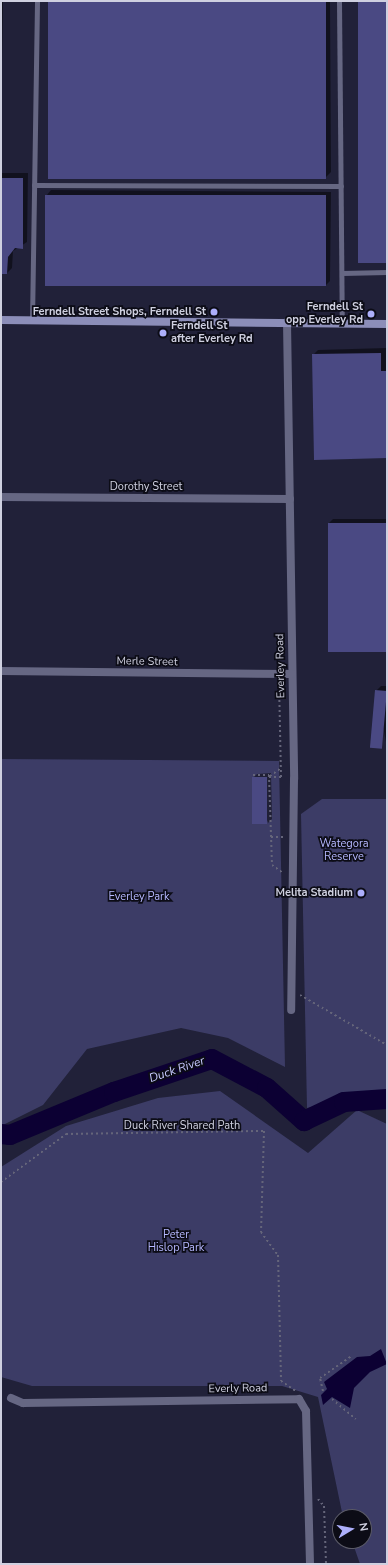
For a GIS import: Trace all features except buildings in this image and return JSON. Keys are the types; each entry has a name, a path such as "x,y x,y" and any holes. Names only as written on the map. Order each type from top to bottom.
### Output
{"main road":[{"path":"1,320 387,324"}],"street":[{"name":"Everley Road","path":"287,322 293,837 291,1010"},
{"name":"Dorothy Street","path":"1,497 290,499"},
{"name":"Merle Street","path":"1,671 292,674"},
{"name":"Everly Road","path":"10,1398 23,1403 299,1399"},
{"path":"299,1399 306,1411 310,1564"}],"lane":[{"path":"32,321 37,1"},
{"path":"339,1 342,323"},
{"path":"34,185 341,186"},
{"path":"342,273 387,272"}],"path":[{"path":"253,776 281,777 279,682"},
{"path":"269,777 281,768"},
{"path":"269,777 272,865 283,873 292,874"},
{"path":"271,837 293,837"},
{"path":"291,992 387,1045"},
{"name":"Duck River Shared Path","path":"1,1182 66,1134 264,1131 261,1232 278,1255 281,1380 295,1388 299,1399"},
{"path":"323,1391 320,1378 351,1356"},
{"path":"332,1400 356,1419"},
{"path":"307,1486 324,1506 326,1564"}],"green space":[{"name":"Everley Park","path":"1,759 279,761 285,1067 228,1038 181,1028 87,1049 43,1105 1,1126"},
{"name":"Wategora Reserve","path":"322,799 387,799 387,1091 307,1108 301,814"},
{"name":"Peter Hislop Park","path":"220,1091 308,1153 357,1110 387,1124 387,1564 360,1564 355,1549 372,1549 372,1509 341,1509 318,1397 282,1386 32,1386 1,1377 1,1167 66,1126 158,1098"}],"shaded area":[{"path":"381,1349 387,1364 370,1372 354,1388 350,1408 332,1397 323,1405 321,1395 327,1389 324,1382 357,1357 370,1356"}],"waterway":[{"name":"Duck River","path":"1,1134 10,1135 114,1092 212,1059 267,1088 304,1121 344,1102 387,1099"}],"place":[{"name":"Ferndell Street Shops, Ferndell St","path":"214,312"},
{"name":"Ferndell St opp Everley Rd","path":"371,314"},
{"name":"Ferndell St after Everley Rd","path":"163,333"},
{"name":"Melita Stadium","path":"361,893"}]}
